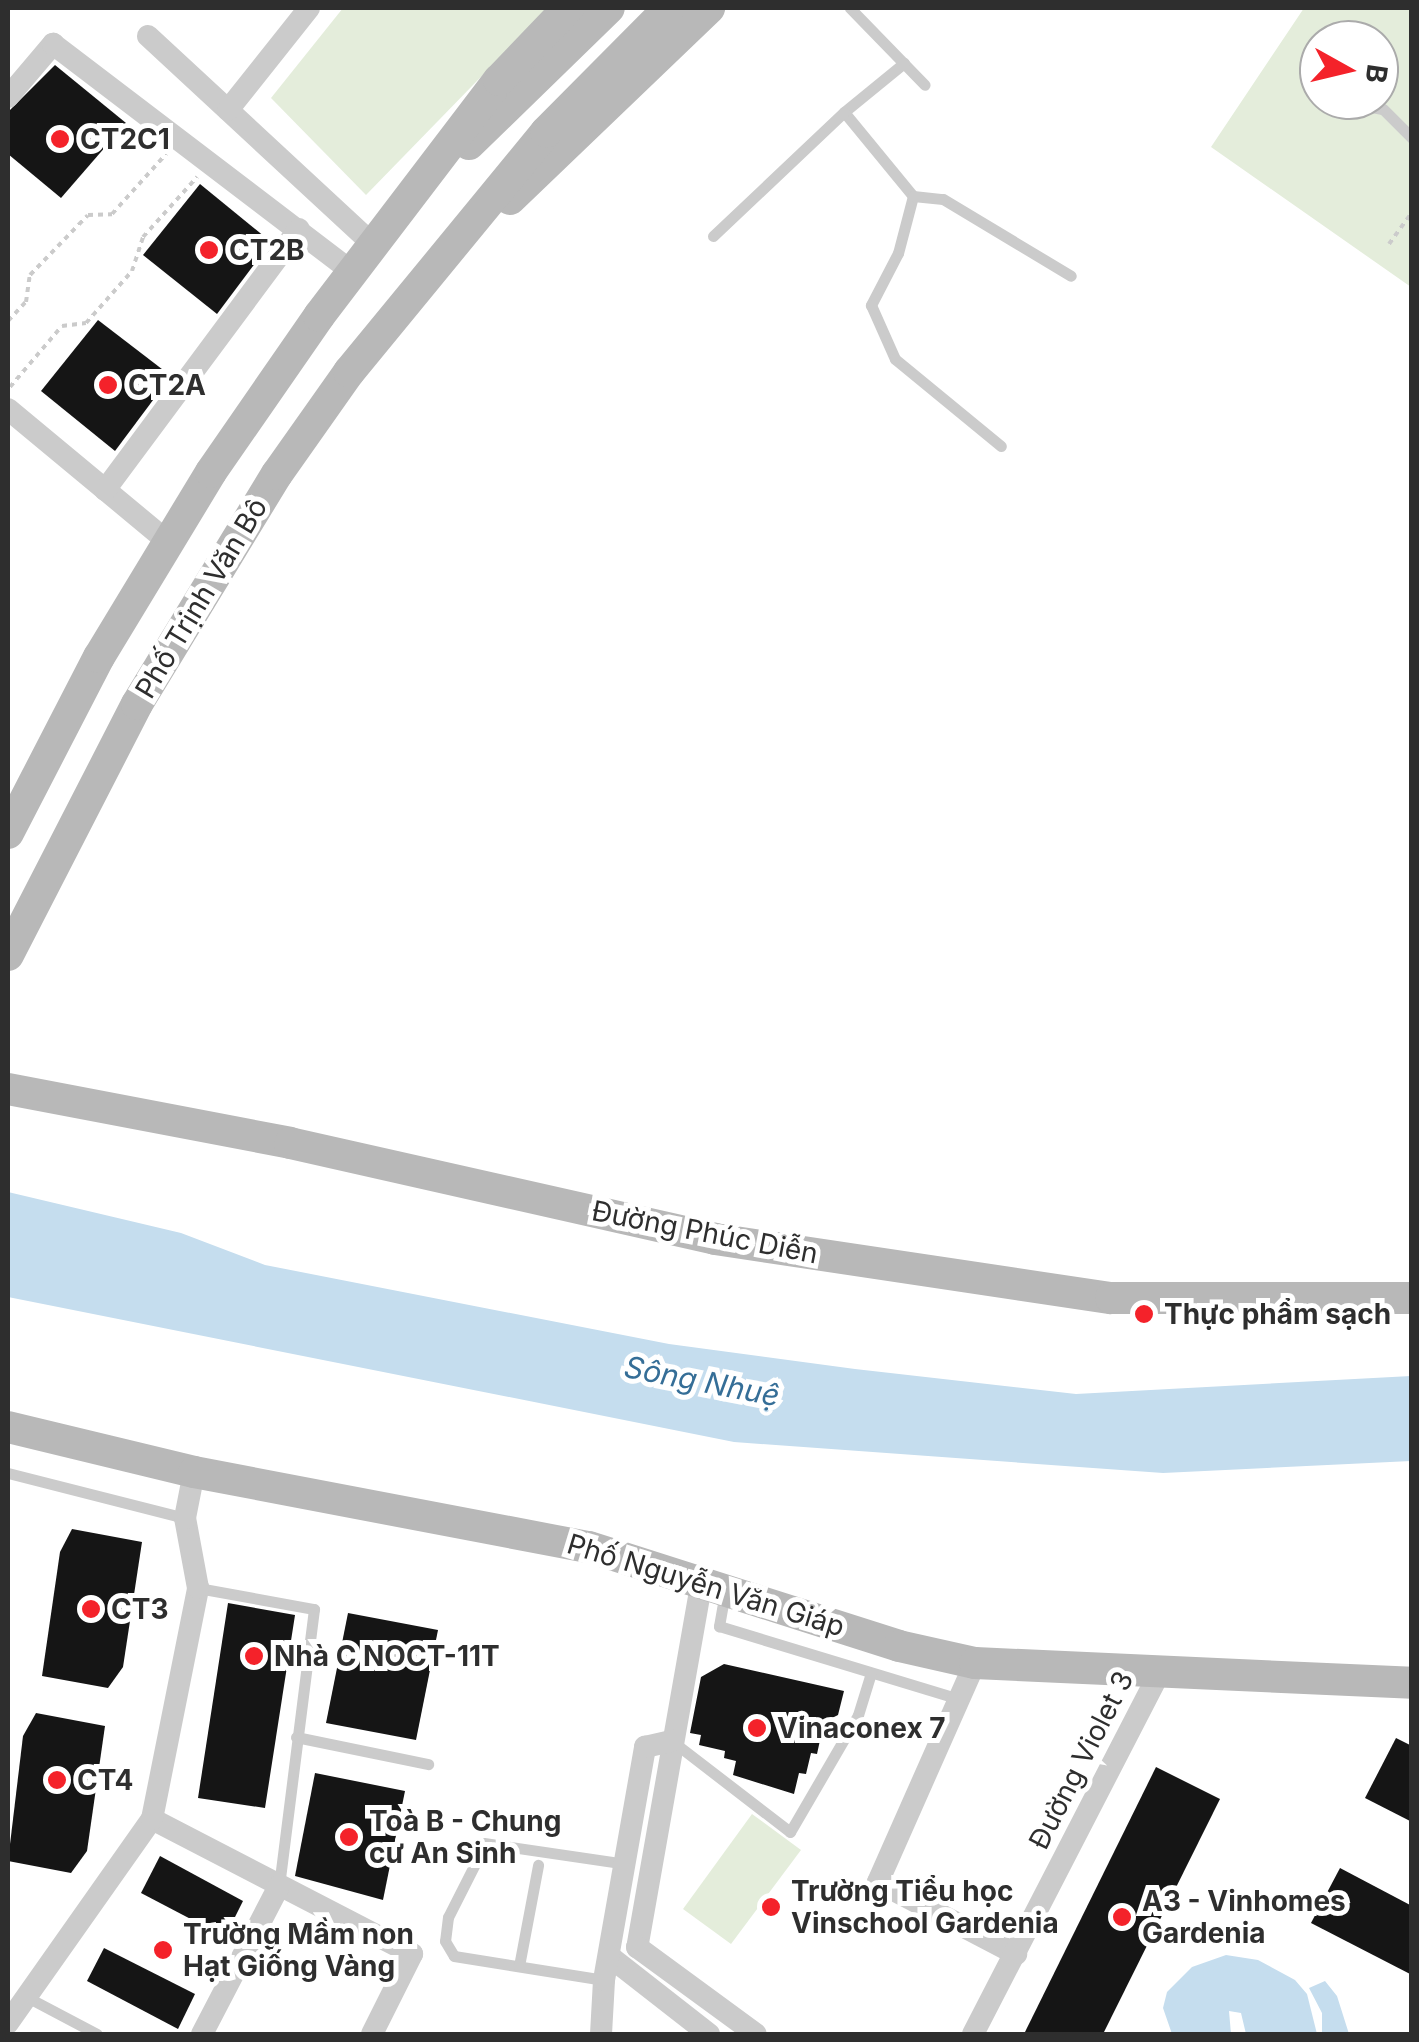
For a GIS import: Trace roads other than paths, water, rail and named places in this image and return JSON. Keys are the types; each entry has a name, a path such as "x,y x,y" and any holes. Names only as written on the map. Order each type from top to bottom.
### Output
{"street":[{"path":"228,110 308,8"},
{"name":"Phố Trịnh Văn Bô","path":"8,833 167,541 354,273 499,80 568,8"},
{"name":"Phố Trịnh Văn Bô","path":"417,192 609,8"},
{"name":"Phố Trịnh Văn Bô","path":"8,955 218,562 349,372 546,132 669,8"},
{"name":"Phố Trịnh Văn Bô","path":"435,265 563,152 708,8"},
{"path":"148,36 375,246"},
{"path":"8,97 54,44 354,273"},
{"path":"105,490 298,229"},
{"path":"8,409 167,541"},
{"name":"Đường Phúc Diễn","path":"8,1089 290,1143 772,1248 1111,1298 1412,1298"},
{"name":"Phố Nguyễn Văn Giáp","path":"8,1427 194,1472 511,1528 714,1584 898,1646 975,1663 1412,1683"},
{"path":"8,2023 152,1820 198,1588 185,1518 194,1472"},
{"path":"714,1584 692,1624 637,1947 756,2034"},
{"path":"975,1663 878,1882 1016,1954"},
{"name":"Đường Violet 3","path":"972,2034 1159,1673"},
{"path":"601,2034 604,1980 645,1748 672,1741"},
{"path":"152,1820 412,1954 372,2034"},
{"path":"202,2034 278,1886"},
{"path":"609,1956 708,2034"}],"lane":[{"path":"850,8 925,85"},
{"path":"713,236 844,112 904,63"},
{"path":"844,112 913,196 944,199 1071,276"},
{"path":"1395,120 1412,138"},
{"path":"913,196 898,253 871,305 895,359 1001,446"},
{"path":"8,1473 185,1518"},
{"path":"714,1584 719,1626"},
{"path":"198,1588 314,1609 278,1886"},
{"path":"692,1624 719,1626 959,1699"},
{"path":"672,1741 790,1832 858,1714 871,1673"},
{"path":"296,1737 428,1764"},
{"path":"484,1844 627,1864"},
{"path":"479,1856 448,1917 448,1949 454,1956 604,1980"},
{"path":"519,1966 538,1865"},
{"path":"25,1996 96,2034"}],"water":[{"name":"Sông Nhuệ","path":"8,1192 181,1233 265,1265 669,1344 855,1369 1076,1394 1411,1376 1411,1461 1163,1473 734,1442 8,1297"},
{"path":"1226,1955 1258,1960 1295,1980 1307,1994 1317,2034 1246,2034 1241,2013 1229,2011 1231,2034 1172,2034 1163,2008 1167,1992 1192,1967"},
{"path":"1325,1981 1337,1996 1349,2034 1322,2034 1322,2013 1309,1988"}],"place":[{"name":"CT2C1","path":"60,139"},
{"name":"CT2B","path":"209,250"},
{"name":"CT2A","path":"108,385"},
{"name":"Thực phẩm sạch","path":"1144,1314"},
{"name":"CT3","path":"91,1609"},
{"name":"Nhà C NOCT-11T","path":"254,1656"},
{"name":"Vinaconex 7","path":"757,1728"},
{"name":"CT4","path":"57,1780"},
{"name":"Toà B - Chung cư An Sinh","path":"349,1837"},
{"name":"Trường Tiểu học Vinschool Gardenia","path":"771,1907"},
{"name":"A3 - Vinhomes Gardenia","path":"1122,1917"},
{"name":"Trường Mầm non Hạt Giống Vàng","path":"163,1950"}]}
